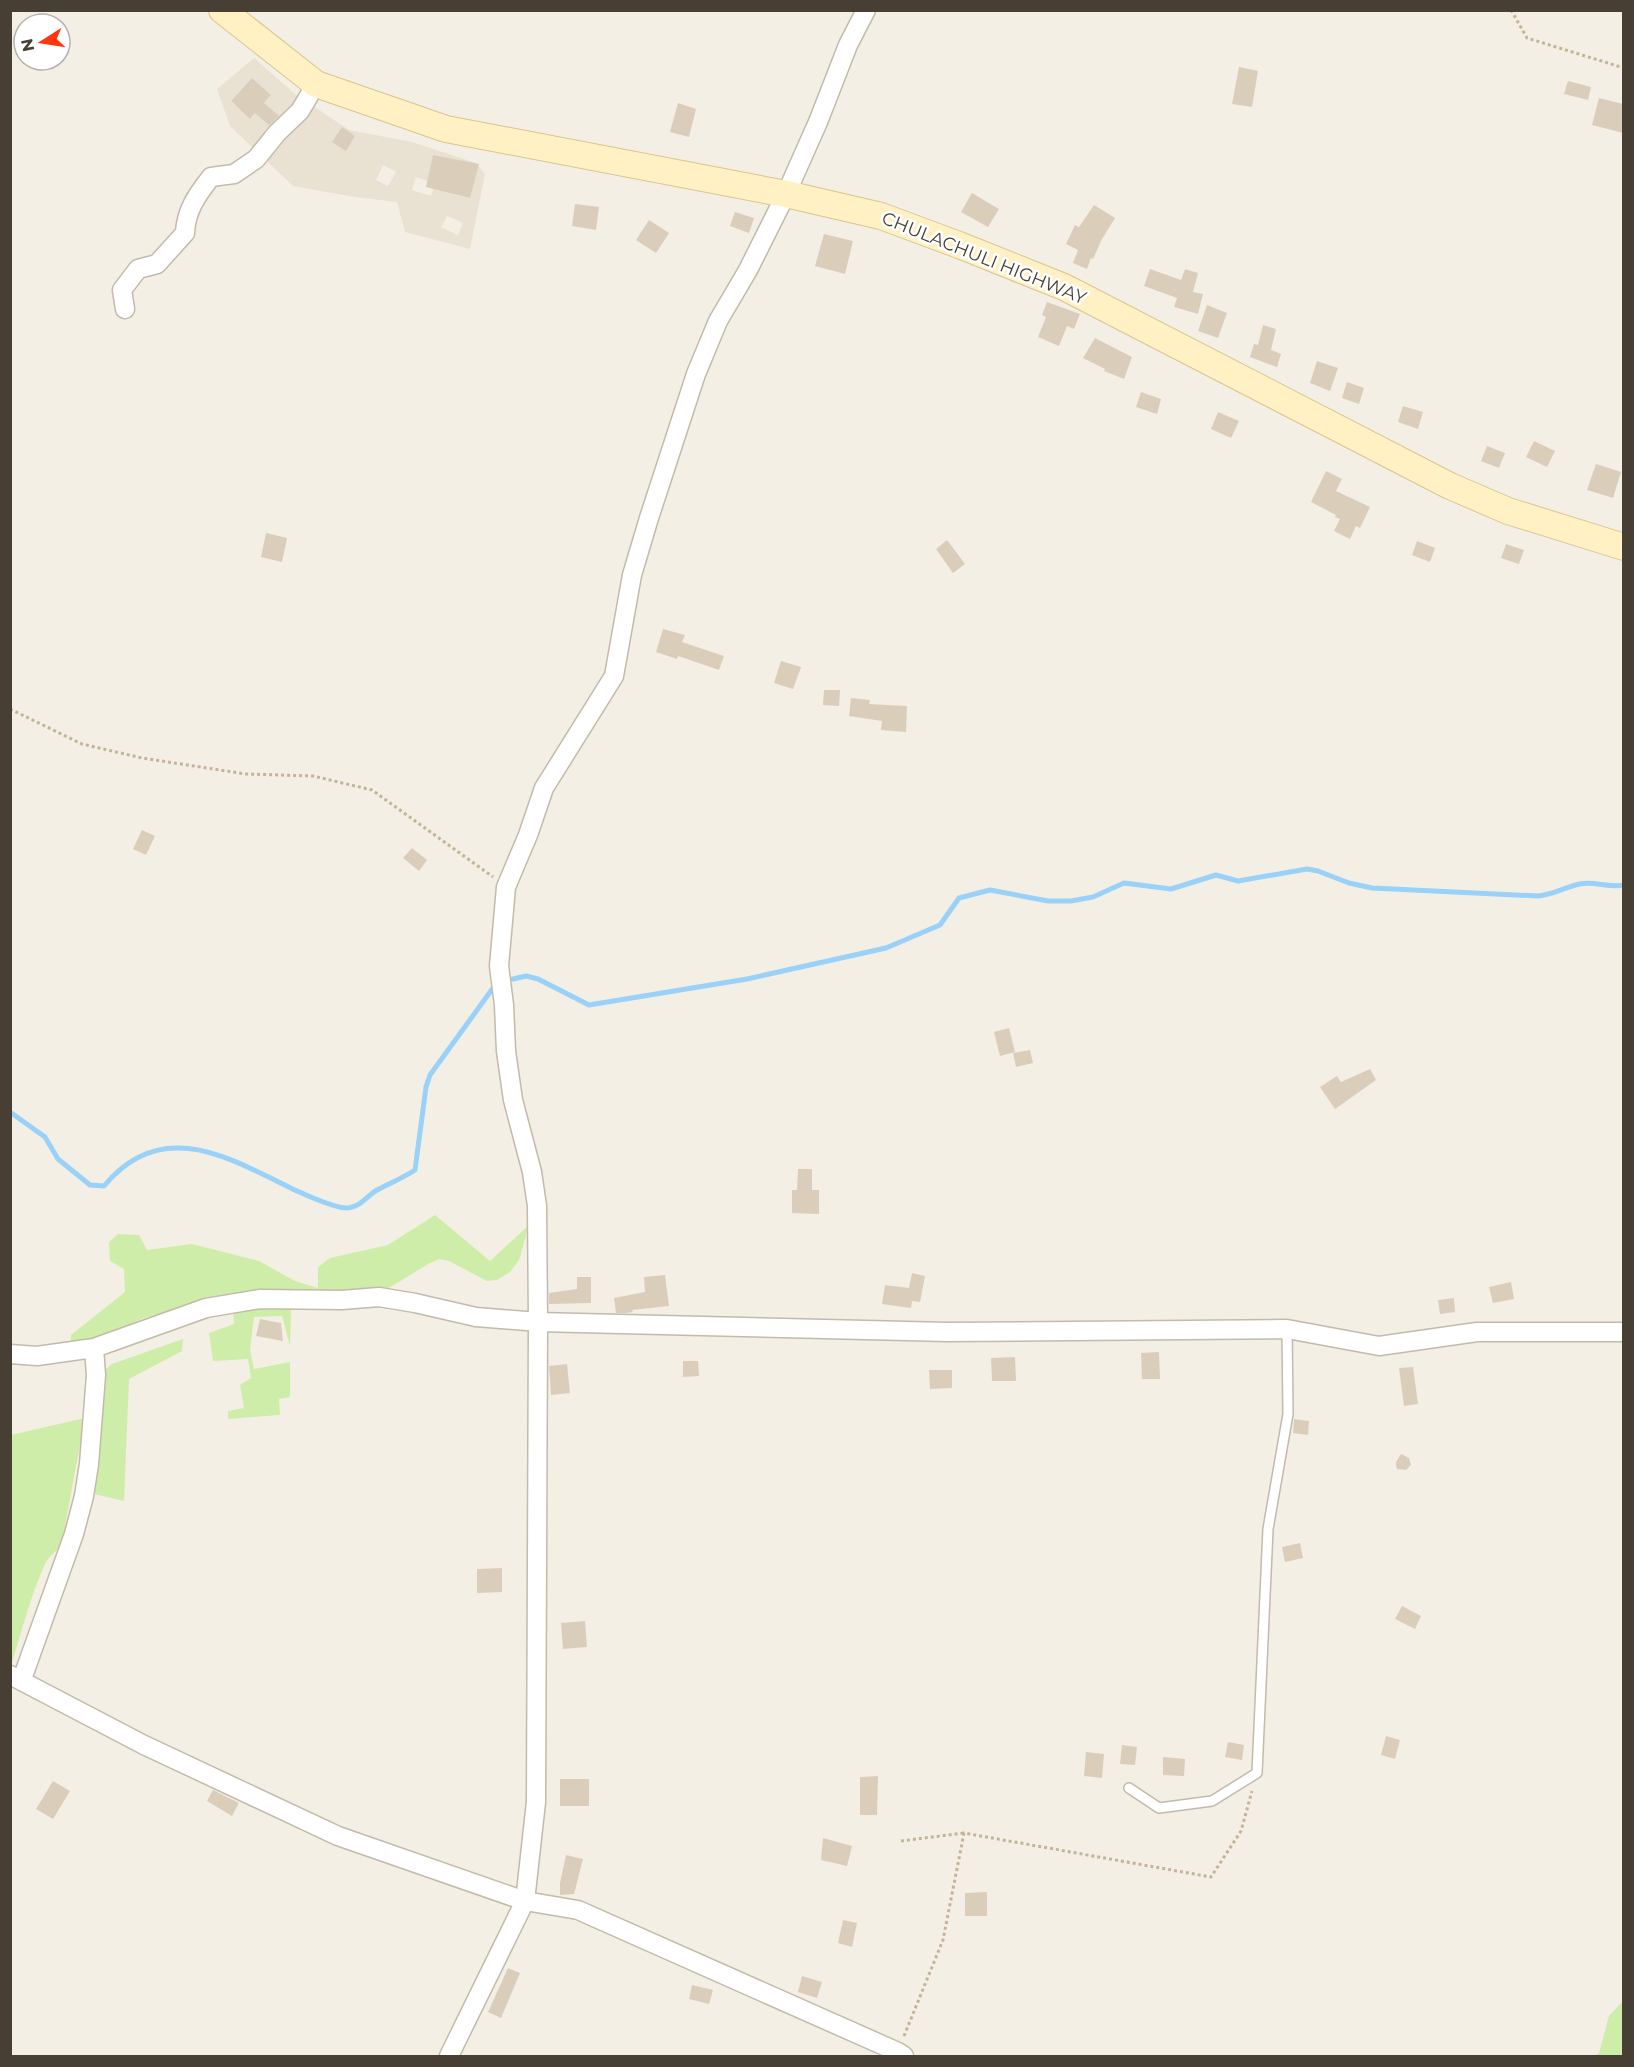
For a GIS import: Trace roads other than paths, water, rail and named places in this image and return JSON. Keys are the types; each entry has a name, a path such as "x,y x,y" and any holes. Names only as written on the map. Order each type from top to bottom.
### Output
{"street":[{"name":"CHULACHULI HIGHWAY","path":"222,10 316,84 446,129 786,194 881,216 960,244 1064,287 1450,486 1508,511 1623,547"},
{"path":"449,2056 525,1901 536,1802 537,1206 532,1172 513,1100 506,1051 504,1005 498,966 506,887 528,835 544,788 614,676 632,575 648,518 696,374 718,321 748,270 786,194 818,122 848,45 866,10"},
{"path":"125,309 122,290 138,269 157,264 185,233 186,219 194,198 211,177 234,174 256,159 277,133 300,111 316,84"},
{"path":"10,1354 37,1356 94,1348 206,1308 260,1299 342,1300 379,1297 476,1317 538,1322 948,1332 1287,1329 1379,1346 1477,1332 1623,1332"},
{"path":"94,1348 96,1375 89,1464 84,1496 68,1554 16,1677 144,1745 338,1836 525,1901 578,1910 901,2054"}],"lane":[{"path":"1129,1788 1159,1808 1212,1801 1257,1773 1269,1529 1288,1414 1287,1329"}],"waterway":[{"path":"513,979 526,976 538,979 589,1005 747,979 886,948 940,925 959,898 990,890 1048,901 1071,901 1093,897 1124,883 1171,889 1216,875 1238,881 1307,869 1372,888 1538,896 1585,883 1624,885"},
{"path":"10,1112 45,1137 58,1159 90,1185 104,1186 126,1165 149,1152 173,1148 198,1150 247,1167 322,1202 343,1208 353,1207 375,1191 415,1170 426,1087 430,1075 493,988"}]}
